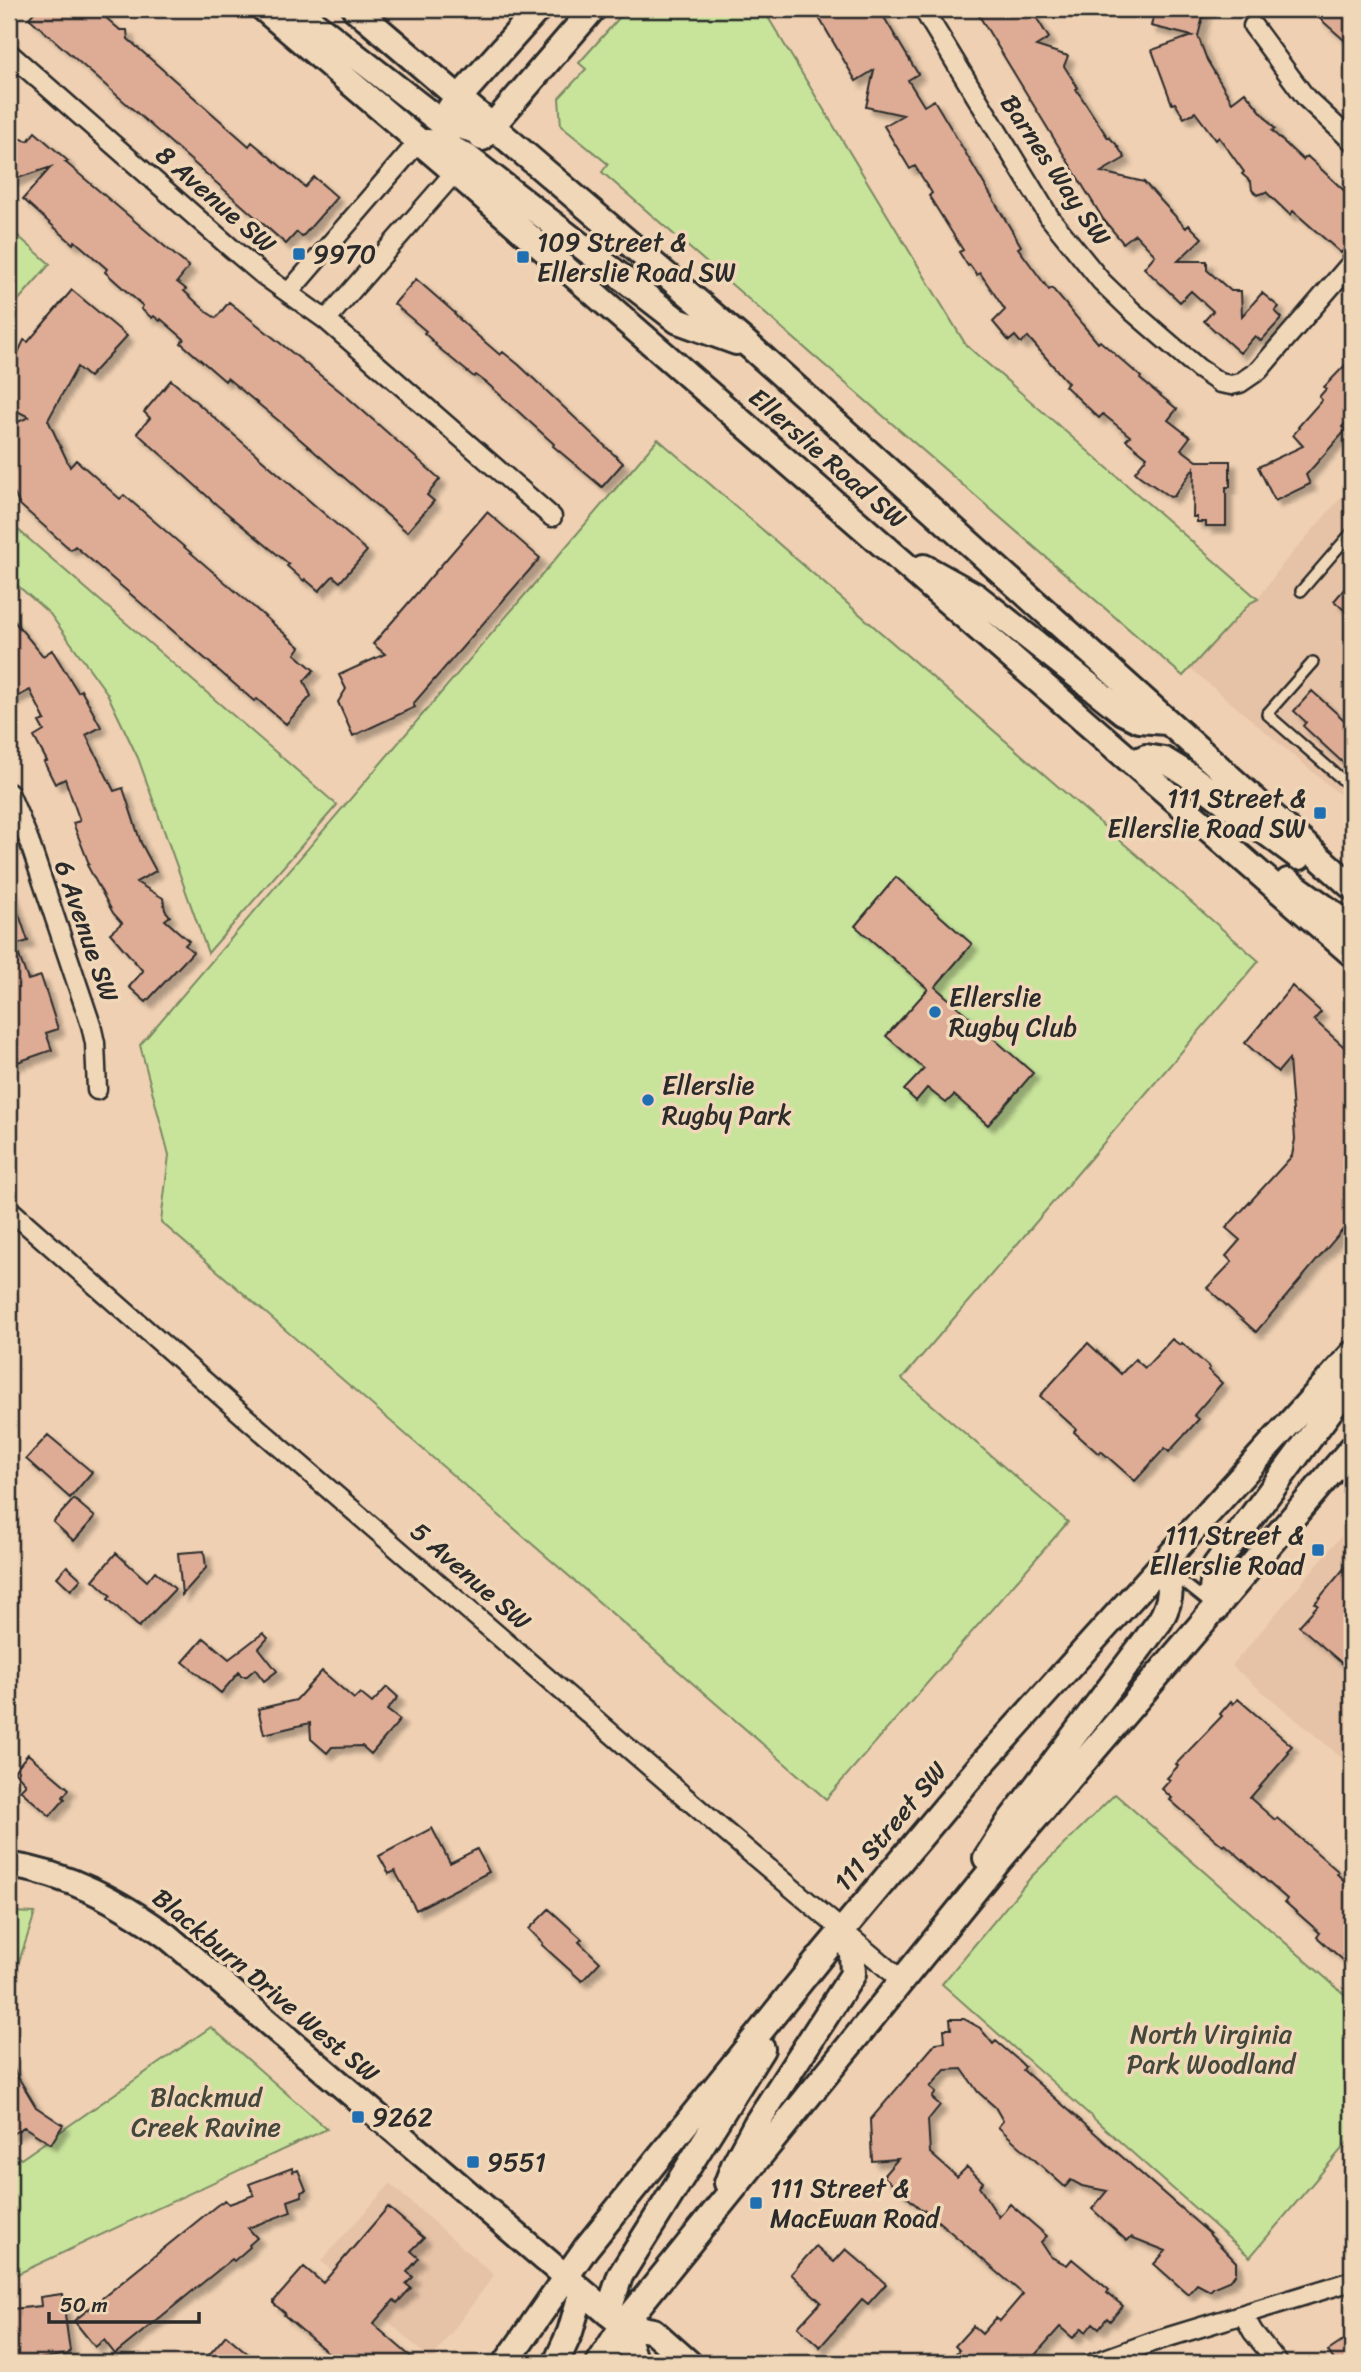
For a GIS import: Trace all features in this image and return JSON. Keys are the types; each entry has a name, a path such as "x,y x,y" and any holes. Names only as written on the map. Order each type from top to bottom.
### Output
{"main road":[{"path":"264,9 419,141 442,143 461,165 678,321 753,349"},
{"path":"296,9 438,120 473,130 492,126"},
{"name":"Ellerslie Road SW","path":"355,9 753,349 1348,883"},
{"path":"419,141 538,9"},
{"path":"461,165 593,9"},
{"name":"Ellerslie Road SW","path":"461,165 879,542 1352,954"},
{"path":"879,542 976,596 1123,712 1139,720 1167,722"},
{"path":"1134,762 1146,757 1164,760 1187,774 1301,859 1348,883"},
{"path":"1206,826 1322,903 1352,927"},
{"path":"1206,826 1248,874 1352,971"},
{"name":"111 Street SW","path":"506,2363 573,2283 842,1930 980,1766 1352,1354"},
{"path":"1216,1609 1212,1590 1215,1566 1352,1381"},
{"path":"615,2319 719,2207 969,1898 1352,1448"},
{"path":"969,1898 977,1875 1009,1822 1160,1621 1171,1589 1170,1578 1163,1566"},
{"name":"Blackburn Drive West SW","path":"9,1865 53,1874 89,1888 135,1913 167,1936 615,2319"},
{"path":"719,2207 734,2165 756,2124 853,1974 852,1953 842,1930"},
{"path":"599,2363 615,2319 620,2276 760,2053 796,1987"},
{"path":"556,2363 570,2332 573,2283"},
{"path":"615,2319 635,2363"},
{"path":"615,2319 653,2331 689,2363"}],"street":[{"name":"Barnes Way SW","path":"923,9 1063,237 1101,281 1132,311 1198,368 1220,383 1231,386 1250,378 1352,262"},
{"path":"1253,26 1306,98 1352,141"},
{"name":"8 Avenue SW","path":"9,53 231,248 271,281 326,320 552,517"},
{"path":"289,292 419,141"},
{"path":"326,320 461,165"},
{"name":"6 Avenue SW","path":"9,793 91,1025 95,1043 97,1090"},
{"name":"5 Avenue SW","path":"9,1209 234,1407 901,1980"},
{"path":"1094,2363 1352,2281"},
{"path":"1244,2316 1278,2363"}],"lane":[{"path":"1301,591 1352,532"},
{"path":"1313,662 1267,714 1352,788"},
{"path":"1163,1566 1216,1609"}],"shaded area":[{"path":"1352,485 1352,805 1190,668 1250,603 1258,599 1283,564"},
{"path":"1352,1523 1352,1764 1232,1666"},
{"path":"390,2184 494,2275 431,2360 321,2261"}],"green space":[{"path":"627,9 763,9 966,345 1258,599 1250,603 1183,676 602,172 608,164 561,126 559,98 586,69 579,63"},
{"path":"9,228 50,264 9,311"},
{"name":"Ellerslie Rugby Park","path":"658,439 1259,961 902,1379 1068,1522 826,1799 161,1222 169,1155 140,1045"},
{"path":"9,522 337,805 208,953 138,758 107,693 50,614 9,578"},
{"name":"North Virginia Park Woodland","path":"1115,1794 1352,2001 1352,2137 1250,2257 942,1984 1031,1877"},
{"path":"9,1912 35,1913 9,1992"},
{"name":"Blackmud Creek Ravine","path":"211,2027 327,2129 9,2278 9,2150 21,2159"}],"building":[{"path":"37,9 96,9 120,30 127,30 128,39 249,146 252,142 305,187 314,177 337,197 302,237 297,232 286,244 29,18"},
{"path":"814,9 879,9 918,74 908,80 924,106 934,100 1021,246 1018,248 1049,290 1052,288 1098,343 1100,341 1177,409 1168,420 1190,437 1181,449 1197,461 1230,461 1230,487 1226,487 1226,526 1206,526 1206,522 1197,522 1197,517 1193,517 1194,468 1174,496 1170,497 1138,475 1135,472 1147,457 1126,440 1130,436 1103,414 1099,418 1065,386 1068,383 1028,337 1021,343 1015,336 1009,341 993,322 1005,310 980,273 977,275 970,265 968,266 959,252 963,250 929,196 932,193 915,166 910,169 884,126 903,115 866,107 874,70 856,81"},
{"path":"975,9 1031,9 1049,38 1036,46 1068,56 1064,66 1078,88 1076,89 1108,138 1116,144 1125,158 1101,172 1144,182 1186,228 1189,225 1202,238 1178,261 1207,261 1207,270 1231,291 1241,291 1242,316 1262,293 1279,307 1275,311 1282,318 1261,341 1255,336 1240,353 1204,321 1213,311 1191,291 1180,302 1144,268 1155,255 1135,234 1123,243 1103,219"},
{"path":"1155,9 1205,9 1198,36 1207,60 1232,102 1245,92 1275,129 1272,131 1303,160 1307,156 1352,198 1352,240 1341,253 1293,211 1290,215 1266,192 1257,195 1252,190 1251,182 1242,174 1244,172 1219,137 1216,140 1195,112 1184,118 1175,103 1172,104 1152,50 1192,36 1151,26"},
{"path":"1327,9 1352,9 1352,47 1319,18"},
{"path":"35,132 68,161 65,162 189,267 177,282 208,313 216,318 229,302 346,396 440,479 427,495 434,501 407,532 279,421 227,378 225,381 181,343 184,339 161,319 160,321 154,316 152,318 141,309 143,306 105,272 107,269 75,241 73,244 23,199 51,167 9,181 9,135 28,141"},
{"path":"416,279 500,355 503,352 519,365 623,463 602,487 553,446 554,444 488,384 476,375 474,377 435,345 424,333 426,331 394,304"},
{"path":"72,290 127,336 89,377 77,367 48,420 70,467 76,460 120,499 124,495 300,647 295,654 314,670 304,681 311,696 286,724 257,699 254,701 75,546 71,550 19,504 9,481 9,426 29,417 9,407 9,372 24,340 28,342"},
{"path":"1352,358 1352,415 1342,427 1346,430 1306,475 1310,484 1275,501 1258,467 1303,446 1293,435 1322,400 1319,397 1326,389 1324,387"},
{"path":"171,380 367,551 340,582 333,576 319,591 305,579 304,581 287,566 289,564 217,505 137,433 150,418 144,412"},
{"path":"487,512 540,558 413,704 415,707 353,736 338,702 346,689 339,675 385,654 373,644"},
{"path":"1352,580 1352,617 1334,601"},
{"path":"9,615 43,656 52,650 78,692 81,690 101,727 86,735 114,791 123,788 141,843 156,871 136,882 163,898 165,910 170,916 165,920 189,941 185,945 193,952 146,1002 129,987 143,971 110,933 122,923 113,913 87,865 89,864 73,823 80,821 65,779 55,784 34,737 44,731 39,722 45,720 30,690 9,701"},
{"path":"1312,691 1352,727 1352,771 1303,726 1306,722 1294,711"},
{"name":"Ellerslie Rugby Club","path":"896,877 972,944 935,987 1033,1073 988,1125 954,1095 946,1103 927,1088 916,1101 904,1090 924,1069 886,1036 928,989 855,926"},
{"path":"9,891 28,941 15,945 28,980 41,976 58,1029 46,1033 52,1050 9,1065"},
{"path":"1292,986 1321,1012 1314,1020 1352,1054 1352,1219 1256,1332 1207,1288 1232,1262 1226,1256 1240,1240 1226,1228 1292,1156 1295,1139 1289,1059 1278,1072 1245,1043"},
{"path":"1172,1339 1180,1345 1182,1343 1210,1368 1208,1370 1222,1383 1194,1415 1199,1419 1169,1452 1165,1448 1135,1481 1074,1432 1076,1429 1040,1396 1088,1343 1121,1374 1135,1359 1145,1368"},
{"path":"48,1435 92,1472 70,1498 26,1459"},
{"path":"74,1499 95,1517 74,1541 53,1522"},
{"path":"204,1551 206,1568 182,1595 178,1553"},
{"path":"116,1553 147,1581 155,1571 175,1589 139,1627 108,1599 111,1596 93,1580"},
{"path":"1352,1559 1352,1672 1299,1626"},
{"path":"67,1566 81,1579 71,1590 57,1577"},
{"path":"263,1633 268,1638 259,1648 277,1671 264,1681 255,1669 247,1676 241,1676 239,1672 221,1693 183,1662 204,1638 229,1659"},
{"path":"322,1671 354,1699 360,1693 372,1703 387,1687 398,1697 387,1710 400,1720 371,1754 362,1746 332,1747 327,1753 311,1739 310,1723 264,1734 258,1709 296,1700"},
{"path":"1238,1699 1292,1746 1250,1798 1339,1872 1337,1874 1352,1888 1352,1968 1317,1937 1320,1933 1285,1902 1287,1899 1170,1800 1172,1798 1162,1789 1170,1780 1167,1778 1178,1766 1176,1764 1222,1716 1220,1714 1231,1701 1233,1704"},
{"path":"28,1754 69,1789 63,1797 65,1799 50,1816 20,1790 26,1784 14,1771"},
{"path":"432,1828 450,1863 477,1849 489,1872 416,1910 395,1871 389,1874 379,1856"},
{"path":"549,1909 582,1939 579,1942 600,1962 582,1981 542,1945 529,1929"},
{"path":"950,2019 964,2019 980,2028 993,2044 996,2041 1025,2067 1023,2070 1210,2234 1236,2262 1236,2273 1231,2280 1210,2291 1197,2284 1188,2294 1154,2264 1166,2251 1131,2237 1127,2241 1092,2209 1107,2191 1082,2186 1071,2180 1065,2187 998,2127 1003,2121 995,2107 978,2092 962,2069 945,2070 930,2087 936,2092 932,2098 940,2105 928,2120 930,2153 957,2177 967,2167 983,2182 979,2187 999,2217 1010,2204 1047,2236 1041,2242 1051,2257 1067,2265 1072,2259 1109,2290 1107,2293 1123,2306 1110,2321 1107,2318 1099,2328 1093,2323 1086,2332 1082,2328 1073,2338 1060,2327 1028,2363 947,2363 959,2350 955,2346 973,2326 982,2334 996,2318 1000,2321 1023,2294 883,2176 898,2159 872,2161 870,2120 936,2043 945,2042 944,2029 951,2029"},
{"path":"9,2062 36,2107 63,2125 51,2144 24,2127 9,2136"},
{"path":"292,2168 293,2172 298,2170 306,2190 301,2192 302,2196 288,2201 291,2212 248,2228 257,2238 250,2247 115,2354 104,2340 95,2347 74,2321 216,2206 225,2200 229,2204 254,2195 249,2184"},
{"path":"388,2207 424,2238 411,2251 419,2258 407,2272 413,2277 406,2284 411,2288 397,2303 394,2300 373,2324 418,2363 340,2363 284,2315 274,2301 304,2267 323,2283"},
{"path":"816,2246 834,2262 846,2249 886,2284 868,2304 862,2299 820,2347 798,2327 821,2302 791,2274"},
{"path":"62,2294 70,2351 68,2354 32,2360 9,2359 9,2316 12,2315 12,2309 41,2306 40,2297"},
{"path":"226,2335 259,2363 202,2363"},
{"path":"1352,2335 1352,2360 1336,2363 1328,2351"}],"place":[{"name":"9970","path":"299,254"},
{"name":"109 Street & Ellerslie Road SW","path":"523,257"},
{"name":"111 Street & Ellerslie Road SW","path":"1320,813"},
{"name":"Ellerslie Rugby Club","path":"935,1012"},
{"name":"Ellerslie Rugby Park","path":"648,1100"},
{"name":"111 Street & Ellerslie Road","path":"1318,1550"},
{"name":"9262","path":"358,2117"},
{"name":"9551","path":"473,2162"},
{"name":"111 Street & MacEwan Road","path":"756,2203"}]}
